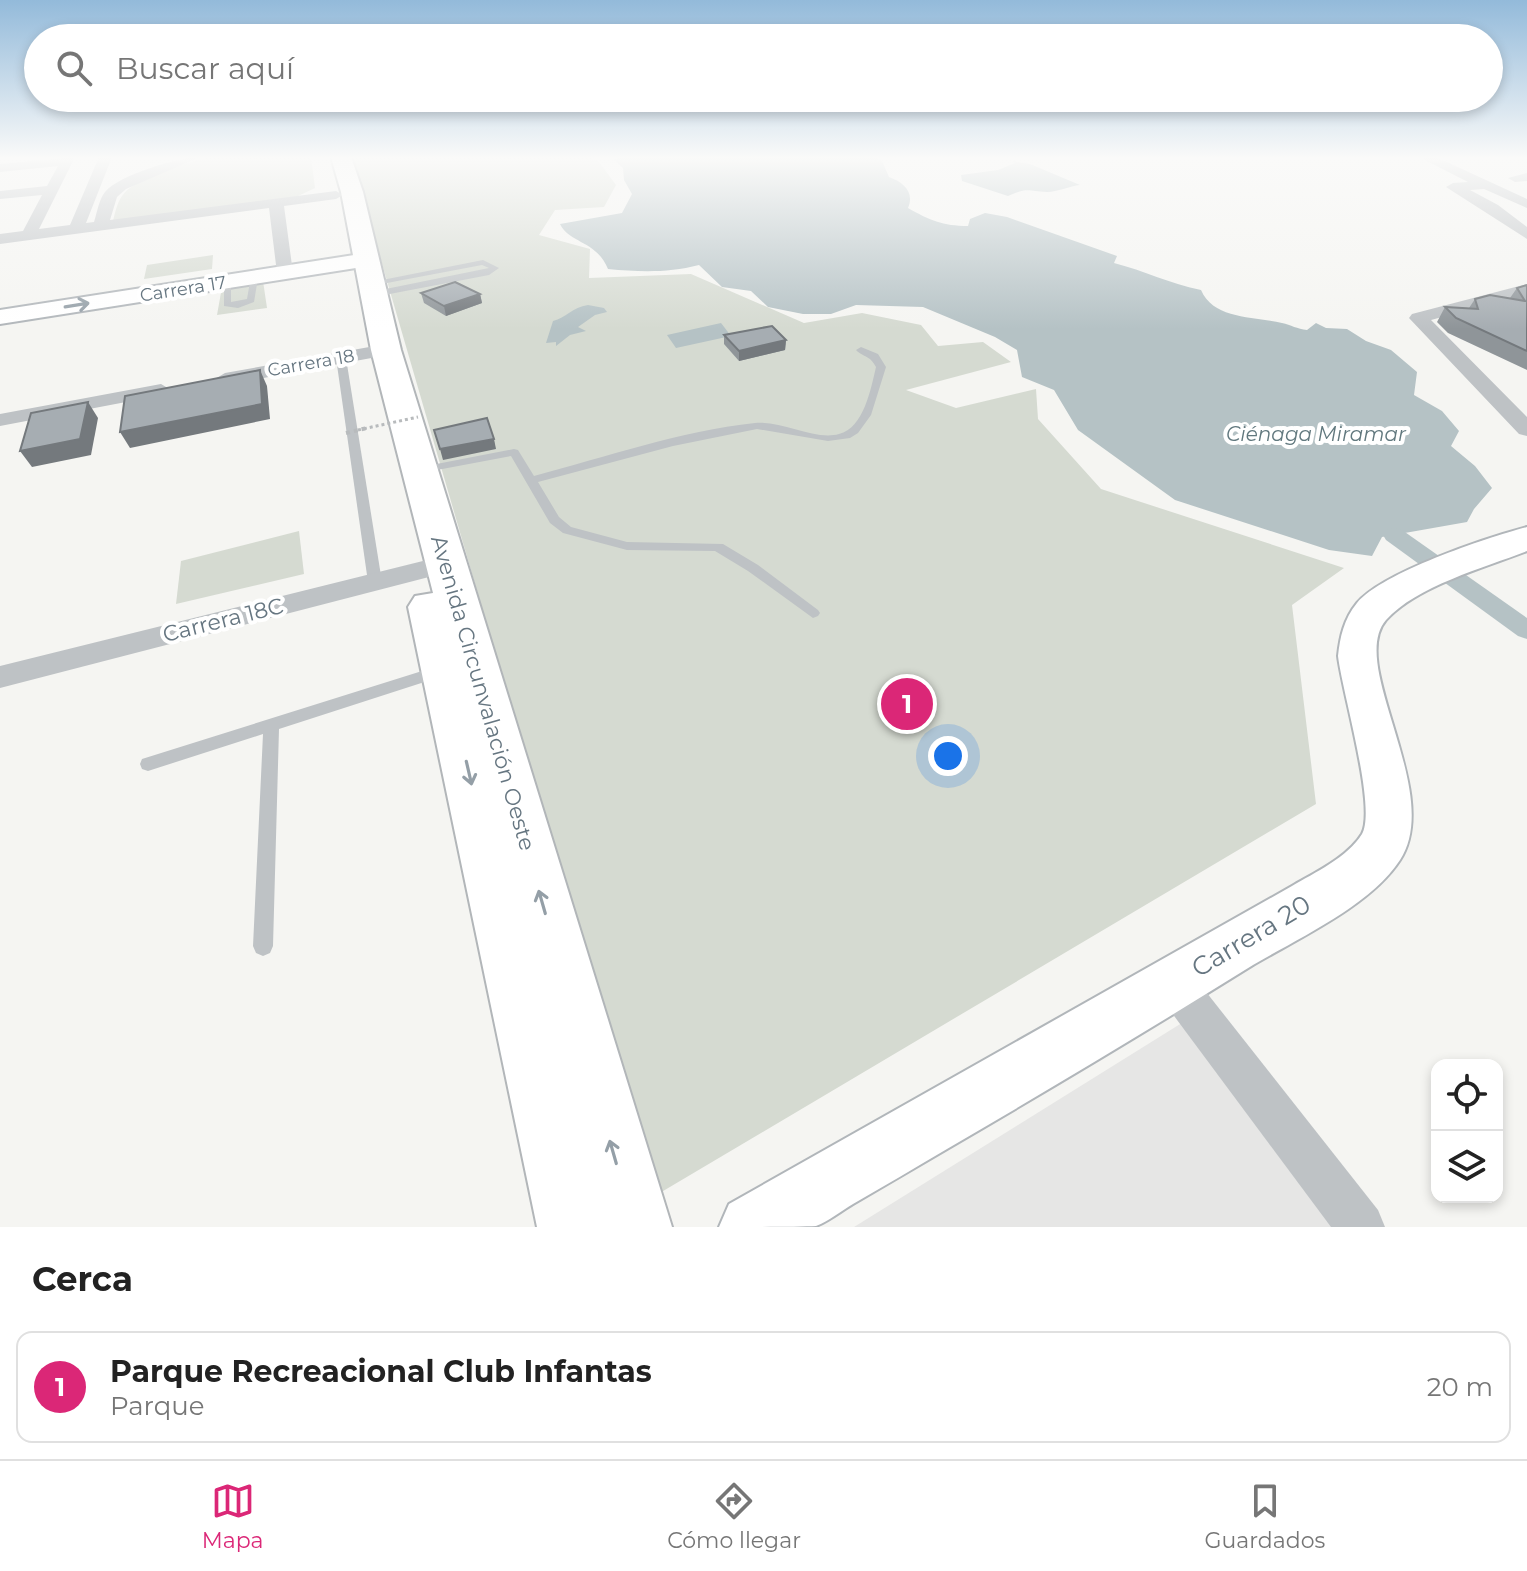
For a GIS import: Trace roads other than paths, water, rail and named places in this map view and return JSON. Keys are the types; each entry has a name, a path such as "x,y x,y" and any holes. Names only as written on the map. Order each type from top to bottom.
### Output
{"main road":[{"name":"Avenida Circunvalación Oeste","path":"343,214 365,275 366,353 421,470 444,670 575,1227"},
{"name":"Avenida Circunvalación Oeste","path":"355,214 365,275 366,353 634,1227"}],"street":[{"path":"28,236 40,214"},
{"path":"76,230 82,214"},
{"path":"100,227 104,214"},
{"path":"0,239 193,214"},
{"path":"277,214 285,273"},
{"path":"1501,214 1527,234"},
{"name":"Carrera 17","path":"0,317 285,273 365,275"},
{"path":"1527,289 1418,318 1527,429"},
{"name":"Carrera 18","path":"0,420 366,353"},
{"name":"Carrera 20","path":"752,1227 1174,983 1356,873 1385,843 1392,804 1359,667 1356,640 1368,615 1387,598 1412,585 1527,538"},
{"name":"Carrera 18C","path":"0,677 434,567"},
{"path":"1174,983 1361,1227"}],"lane":[{"path":"483,262 495,268 489,272 365,275 483,262"},
{"path":"531,480 719,433 760,426 795,429 831,439 845,437 863,420 881,367 875,356 861,350"},
{"path":"366,353 375,582"},
{"path":"421,470 514,452 554,520 567,530 627,546 718,547 753,568 813,613"},
{"path":"148,764 444,670"},
{"path":"263,946 271,724"}],"water":[{"name":"Ciénaga Miramar","path":"615,214 920,214 936,222 968,226 970,219 982,214 1007,217 1117,256 1114,263 1201,290 1207,300 1225,312 1307,330 1316,323 1326,328 1347,329 1366,341 1391,350 1417,372 1414,395 1442,411 1459,431 1451,446 1475,466 1492,488 1467,522 1382,537 1372,556 1329,550 1175,500 1078,430 1054,390 1022,377 1017,350 995,337 923,307 856,305 831,314 803,314 768,307 751,291 722,287 699,265 654,271 608,269 597,253 570,235 560,224"},
{"path":"588,305 604,308 607,312 595,315 578,327 586,331 570,335 556,346 556,342 546,343 553,321"},
{"path":"721,323 731,336 676,348 667,335"}],"waterway":[{"path":"1394,535 1527,630"}],"place":[{"name":"Parque Recreacional Club Infantas","path":"907,704"}]}
